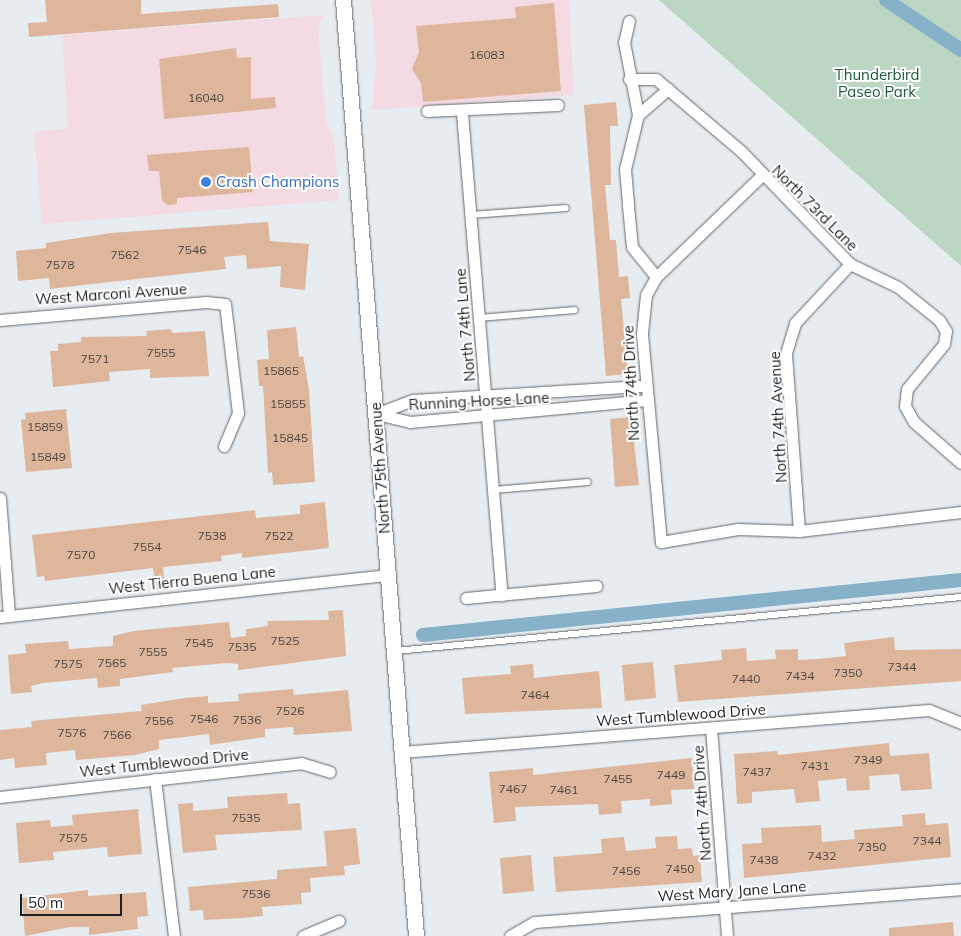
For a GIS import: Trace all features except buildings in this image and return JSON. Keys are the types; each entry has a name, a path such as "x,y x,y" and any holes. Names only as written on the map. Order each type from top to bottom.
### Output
{"main road":[{"name":"North 75th Avenue","path":"343,0 416,936"}],"street":[{"path":"629,21 624,42 629,79 638,115 625,169 632,247 656,277 761,176"},
{"name":"North 73rd Lane","path":"629,79 656,79 742,152 761,176 850,264 898,287 946,331 944,344 907,389 905,406 914,422 961,463"},
{"path":"638,115 668,89"},
{"path":"427,111 462,113 558,105"},
{"name":"North 74th Lane","path":"462,113 502,595"},
{"name":"North 74th Avenue","path":"799,531 786,353 795,324 850,264"},
{"name":"North 74th Drive","path":"656,277 642,315 646,400 661,542 738,529 799,531"},
{"name":"West Marconi Avenue","path":"0,320 206,302 225,304 238,413 224,446"},
{"name":"Running Horse Lane","path":"376,414 408,401 584,387 645,386"},
{"path":"584,387 585,409"},
{"name":"Running Horse Lane","path":"376,414 410,422 585,409 646,400"},
{"path":"0,498 5,617"},
{"path":"799,531 961,512"},
{"name":"West Tierra Buena Lane","path":"5,617 388,574"},
{"path":"466,598 596,586"},
{"name":"West Tumblewood Drive","path":"402,752 929,710 961,723"},
{"name":"North 74th Drive","path":"711,728 727,936"},
{"name":"West Tumblewood Drive","path":"0,797 301,763 330,772"},
{"path":"156,779 174,936"},
{"name":"West Mary Jane Lane","path":"510,936 534,922 961,889"},
{"path":"303,936 339,921"}],"lane":[{"path":"471,216 566,208"},
{"path":"479,318 575,310"},
{"path":"493,490 588,482"},
{"path":"394,651 961,597"}],"shaded area":[{"path":"371,0 569,0 574,95 372,110 376,63"},
{"path":"324,15 318,27 326,120 334,141 339,200 42,224 34,132 68,128 62,35"}],"green space":[{"name":"Thunderbird Paseo Park","path":"659,0 961,0 961,266"}],"waterway":[{"path":"886,0 961,50"},
{"path":"423,635 961,580"}],"place":[{"name":"Crash Champions","path":"206,182"}]}
